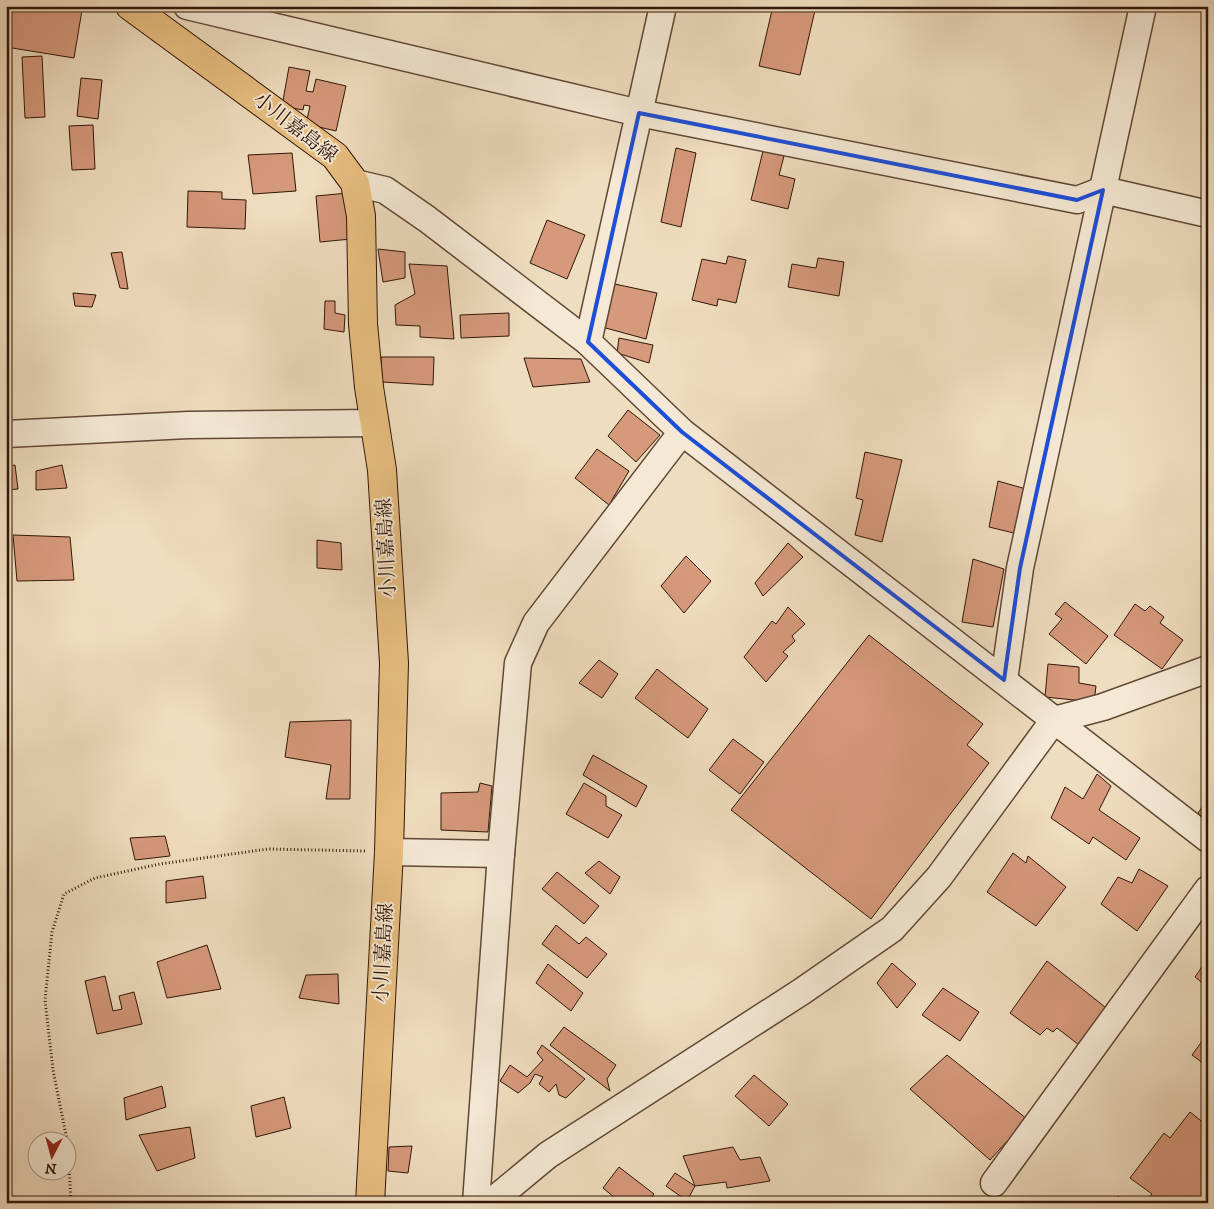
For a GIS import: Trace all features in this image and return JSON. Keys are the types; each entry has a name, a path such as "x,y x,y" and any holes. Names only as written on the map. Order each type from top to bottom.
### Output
{"main road":[{"name":"小川嘉島線","path":"142,10 335,156 355,183 361,216 363,324 382,470 394,663 388,852 370,1203"}],"street":[{"path":"187,6 640,113 1077,200 1103,190 1208,214"},
{"path":"588,342 663,6"},
{"path":"1004,680 1020,568 1143,6"},
{"path":"355,183 385,190 588,342 682,432 1208,839"},
{"path":"6,434 188,425 375,423"},
{"path":"476,1203 501,854 518,663 536,624 682,432"},
{"path":"490,1203 548,1154 801,992 892,929 939,877 1054,720 1103,707 1208,668"},
{"path":"388,852 501,854"},
{"path":"994,1183 1208,890"}],"path":[{"path":"71,1203 68,1145 53,1070 45,1000 52,932 64,894 95,878 160,864 268,849 388,852"}],"highlighted area":[{"path":"639,113 1077,200 1103,190 1020,568 1004,680 682,432 588,342"}],"building":[{"path":"6,6 59,6 82,10 74,58 6,47"},
{"path":"773,6 816,6 800,75 759,66"},
{"path":"42,56 45,117 25,118 22,57"},
{"path":"289,67 310,71 306,91 313,92 316,79 346,86 336,131 306,124 310,106 304,105 303,110 282,106"},
{"path":"81,78 102,80 98,119 77,116"},
{"path":"6,123 9,123 11,151 6,152"},
{"path":"93,125 95,169 72,170 69,126"},
{"path":"676,148 696,153 681,227 661,222"},
{"path":"763,151 784,156 779,175 795,179 788,209 751,200"},
{"path":"292,153 296,191 253,194 248,155"},
{"path":"188,191 222,192 222,199 246,200 245,229 187,227"},
{"path":"348,193 351,239 320,242 316,196"},
{"path":"547,220 585,235 567,279 530,263"},
{"path":"378,249 405,252 405,278 383,282"},
{"path":"122,252 128,289 120,288 111,253"},
{"path":"728,256 746,260 736,303 718,299 717,306 692,300 702,259 726,264"},
{"path":"818,258 844,262 839,296 788,287 792,264 816,268"},
{"path":"409,264 447,266 454,339 420,337 420,326 396,325 395,305 415,294"},
{"path":"610,283 657,293 646,339 602,327"},
{"path":"73,293 96,295 92,307 75,306"},
{"path":"325,301 335,301 335,313 345,315 344,332 324,329"},
{"path":"509,313 509,336 461,338 460,315"},
{"path":"619,338 653,345 649,363 617,353"},
{"path":"381,357 434,357 433,385 382,382"},
{"path":"524,358 581,359 590,382 533,387"},
{"path":"628,410 660,435 636,462 608,436"},
{"path":"597,449 629,471 609,505 575,478"},
{"path":"865,452 902,460 882,542 855,535 863,500 856,498"},
{"path":"15,465 18,489 6,490 6,467"},
{"path":"62,465 67,488 36,490 36,471"},
{"path":"998,481 1033,491 1022,535 989,527"},
{"path":"13,535 70,537 74,580 17,581"},
{"path":"317,540 341,543 342,570 317,568"},
{"path":"788,543 803,557 763,596 755,583"},
{"path":"686,556 711,581 684,613 661,586"},
{"path":"973,559 1004,569 993,627 962,622"},
{"path":"1065,602 1108,636 1086,664 1049,634 1062,619 1055,614"},
{"path":"1135,604 1145,611 1150,606 1164,617 1160,623 1183,640 1162,669 1114,635"},
{"path":"788,607 805,624 792,636 795,641 783,652 788,656 766,682 744,657 772,621 776,624"},
{"path":"869,635 983,724 967,745 989,763 871,919 731,810"},
{"path":"599,660 618,674 602,698 579,683"},
{"path":"1048,664 1079,667 1079,683 1096,686 1094,702 1045,697"},
{"path":"657,669 708,709 688,738 635,698"},
{"path":"351,720 350,799 326,799 331,765 285,757 290,722"},
{"path":"733,739 764,762 740,794 709,770"},
{"path":"593,755 647,786 636,807 583,775"},
{"path":"1097,774 1111,786 1099,810 1140,838 1126,860 1093,837 1089,844 1051,818 1065,787 1083,799"},
{"path":"480,783 492,786 488,832 441,830 441,793 478,792"},
{"path":"584,783 606,796 606,806 622,815 608,838 566,814"},
{"path":"1208,799 1208,821 1198,813"},
{"path":"165,836 170,856 135,860 130,838"},
{"path":"1013,853 1026,863 1028,856 1066,887 1036,926 987,892"},
{"path":"599,861 620,877 610,894 585,873"},
{"path":"1139,869 1168,886 1137,931 1101,904 1118,877 1132,883"},
{"path":"557,872 599,906 584,924 542,889"},
{"path":"203,876 206,898 166,903 166,881"},
{"path":"556,925 579,944 586,937 607,954 587,978 542,944"},
{"path":"207,945 221,989 167,998 157,962"},
{"path":"1208,958 1208,987 1195,977"},
{"path":"1047,961 1110,1011 1083,1048 1057,1028 1053,1032 1047,1028 1040,1035 1010,1013"},
{"path":"892,963 916,984 897,1008 877,983"},
{"path":"548,964 583,993 571,1011 536,983"},
{"path":"338,974 339,1004 299,998 306,975"},
{"path":"105,976 113,1011 122,1009 119,996 134,992 142,1024 97,1034 85,981"},
{"path":"943,988 979,1012 960,1041 922,1015"},
{"path":"564,1027 616,1065 607,1079 610,1091 550,1045"},
{"path":"1208,1033 1208,1067 1192,1055"},
{"path":"542,1045 585,1079 566,1098 559,1095 556,1084 549,1092 539,1084 543,1077 535,1074 530,1083 518,1093 500,1081 510,1065 527,1077 543,1060 537,1053"},
{"path":"947,1055 1027,1119 990,1160 910,1089"},
{"path":"754,1075 788,1104 769,1126 735,1096"},
{"path":"162,1086 166,1107 126,1120 124,1098"},
{"path":"284,1097 291,1128 256,1137 251,1106"},
{"path":"1190,1112 1205,1124 1203,1130 1208,1133 1208,1203 1145,1203 1152,1194 1130,1178 1164,1133 1170,1138"},
{"path":"190,1127 195,1158 157,1171 139,1135"},
{"path":"412,1146 408,1173 388,1171 389,1147"},
{"path":"733,1147 740,1160 760,1157 770,1181 727,1188 726,1182 695,1186 683,1156"},
{"path":"619,1167 654,1194 648,1203 621,1203 603,1188"},
{"path":"675,1173 695,1186 687,1201 666,1186"},
{"path":"1118,1196 1127,1203 1113,1203"}]}
